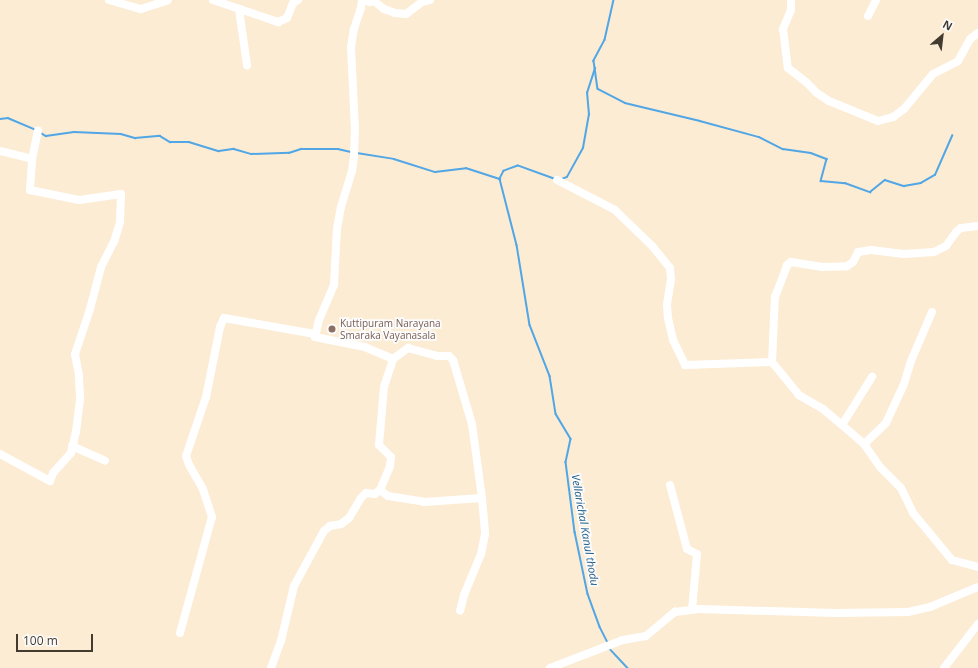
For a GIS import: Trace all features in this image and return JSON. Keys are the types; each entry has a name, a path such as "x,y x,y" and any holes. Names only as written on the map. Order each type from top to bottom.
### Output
{"street":[{"path":"109,0 142,9 168,0"},
{"path":"213,0 278,22 287,18 293,3 298,0"},
{"path":"393,359 365,347 315,337 334,284 337,229 340,207 352,171 355,117 351,47 354,29 363,0 370,2 374,1 384,9 395,13 406,14 422,2 430,0"},
{"path":"791,0 791,10 783,29 788,68 817,93 829,101 878,121 893,117 904,109 915,98 924,83 933,74 958,61 970,40 978,33"},
{"path":"868,16 876,0"},
{"path":"240,9 247,65"},
{"path":"0,454 50,480 53,472 71,453 76,432 80,397 79,375 75,354 90,309 101,267 114,242 120,222 121,194 80,200 30,190 32,159 38,131"},
{"path":"0,151 32,159"},
{"path":"557,180 614,210 653,247 670,268 671,279 667,305 668,318 673,340 685,365 772,362"},
{"path":"978,226 961,228 956,232 946,246 934,252 904,254 871,250 858,252 853,262 847,266 823,267 791,262 787,265 776,297 772,362 799,395 823,409 864,444 881,468 901,488 913,513 952,560 978,567"},
{"path":"864,444 886,423 904,384 925,326 932,312"},
{"path":"180,633 212,517 203,489 189,465 186,456 206,397 220,327 224,318 316,334"},
{"path":"271,668 281,641 294,586 324,531 330,526 341,524 349,518 361,498 366,494 375,494 380,490 390,466 391,457 379,445 384,386 393,359 408,348 437,356 449,356 453,360 472,424 482,498 485,534 481,554 464,595 460,612"},
{"path":"842,425 872,376"},
{"path":"72,446 105,461"},
{"path":"670,485 687,549 697,554 692,610"},
{"path":"380,490 388,496 424,502 482,498"},
{"path":"550,668 614,643 646,636 675,612 692,610 836,613 908,612 930,607 978,587"},
{"path":"944,668 978,624"}],"waterway":[{"path":"614,0 605,40 594,61 598,89 625,103 759,137 783,149 811,153 827,159 821,181 845,183 870,192 885,180 904,186 921,183 935,175 952,136"},
{"name":"Vellarichal Kanul thodu","path":"562,179 567,177 583,148 589,115 587,93 595,68"},
{"path":"0,119 8,118 36,130"},
{"path":"41,133 46,136 74,132 121,134 135,138 160,136 170,142 189,142 219,151 234,149 251,154 289,153 301,149 338,149 351,152"},
{"path":"357,153 394,159 435,172 466,168 500,179"},
{"name":"Vellarichal Kanul thodu","path":"554,179 518,166 504,171 500,179 517,245 530,325 550,376 556,414 571,439 566,462 575,532 588,594 600,627 608,643"},
{"name":"Vellarichal Kanul thodu","path":"610,649 628,668"}],"place":[{"name":"Kuttipuram Narayana Smaraka Vayanasala","path":"332,329"}]}
